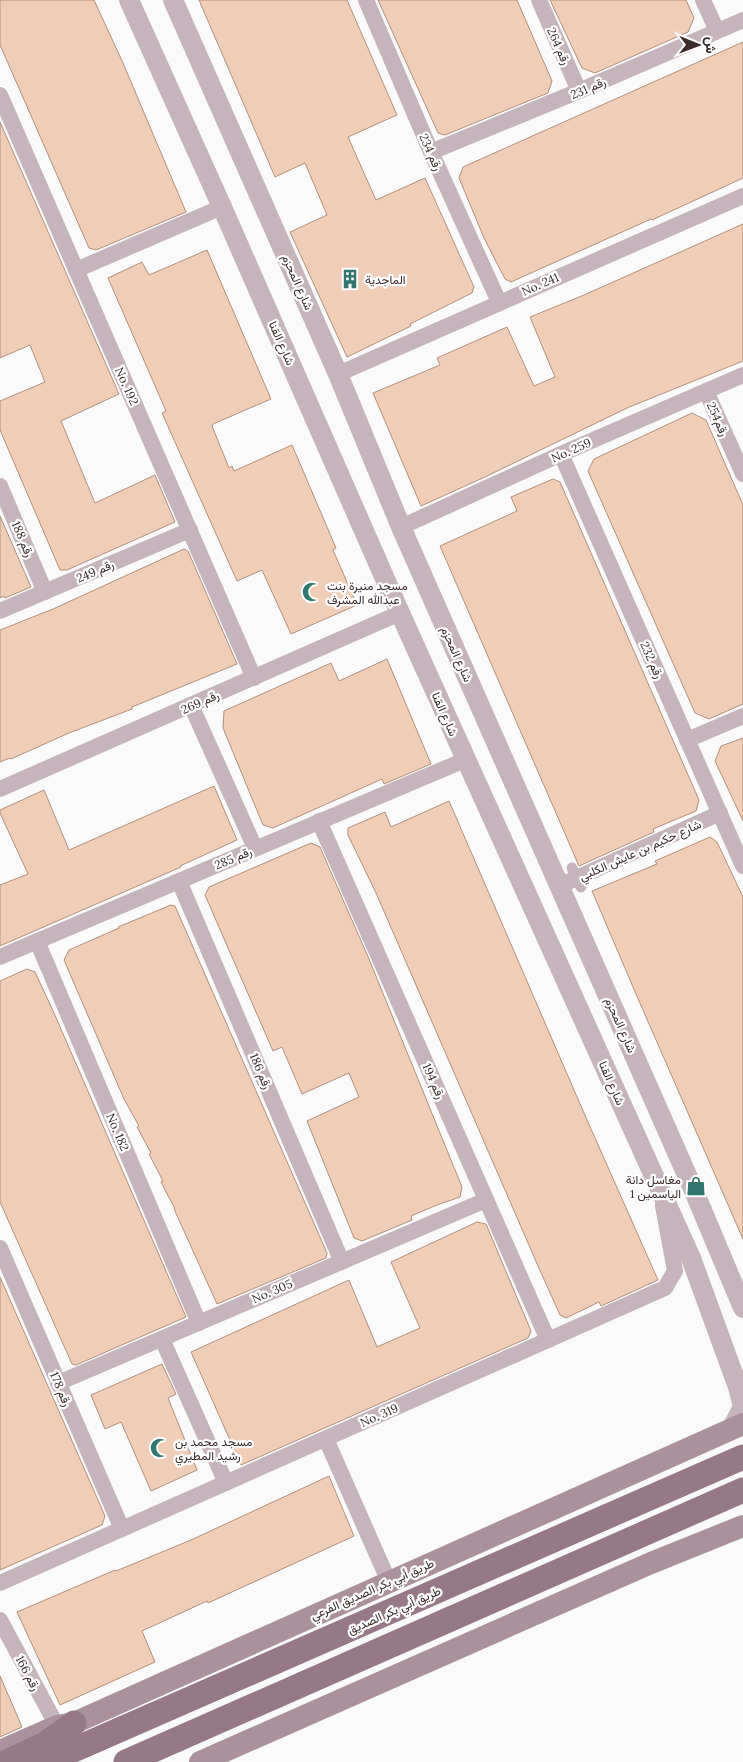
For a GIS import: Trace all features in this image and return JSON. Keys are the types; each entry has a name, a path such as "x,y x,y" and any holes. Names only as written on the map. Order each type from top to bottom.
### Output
{"main road":[{"name":"طريق أبي بكر الصديق الفرعي","path":"0,1751 389,1582 737,1427"},
{"name":"طريق أبي بكر الصديق","path":"46,1762 743,1457"},
{"path":"126,1762 743,1490"},
{"path":"200,1762 652,1563 743,1526"},
{"path":"7,1762 45,1744 65,1724"}],"street":[{"name":"شارع القنا","path":"129,0 465,760 691,1258 738,1387 742,1407 737,1427"},
{"name":"شارع المحزم","path":"173,0 338,374 401,527 572,880 694,1191 743,1308"},
{"name":"رقم 234","path":"366,0 430,152 499,302"},
{"name":"رقم 264","path":"539,0 580,92"},
{"path":"703,0 716,31"},
{"name":"رقم 231","path":"430,152 580,92 743,20"},
{"name":"No. 192","path":"0,95 254,678"},
{"name":"No. 241","path":"338,374 743,196"},
{"path":"76,270 222,207"},
{"name":"No. 259","path":"401,527 561,454 743,375"},
{"name":"رقم254","path":"706,391 743,474"},
{"name":"رقم 232","path":"561,454 743,866"},
{"name":"رقم 188","path":"0,486 45,592"},
{"name":"رقم 249","path":"0,611 190,530"},
{"name":"رقم 269","path":"0,789 400,613"},
{"path":"191,705 255,848"},
{"path":"687,740 743,716"},
{"name":"رقم 285","path":"0,957 465,760"},
{"name":"شارع حكيم بن عايش الكلبي","path":"572,880 720,813"},
{"name":"رقم 194","path":"319,821 548,1340"},
{"name":"رقم 186","path":"179,880 342,1262"},
{"name":"No. 182","path":"37,941 199,1323"},
{"name":"No. 319","path":"0,1583 665,1288 675,1271 660,1191"},
{"path":"691,1258 704,1286 718,1288 724,1280 725,1267 694,1191"},
{"name":"No. 305","path":"58,1383 486,1200"},
{"name":"رقم 178","path":"0,1248 122,1529"},
{"path":"162,1338 226,1483"},
{"path":"326,1439 389,1582"},
{"name":"رقم 166","path":"0,1620 65,1724"}],"building":[{"path":"0,0 94,0 123,63 186,212 96,250 89,248 0,45"},
{"path":"199,0 347,0 397,115 348,137 376,200 425,178 474,287 472,293 410,324 411,326 347,357 290,232 327,215 305,163 275,177"},
{"path":"378,0 517,0 552,81 548,93 445,135 438,133"},
{"path":"550,0 686,0 694,18 688,32 595,73 582,68"},
{"path":"743,42 743,178 511,282 505,279 484,238 459,178 463,167"},
{"path":"0,122 119,394 61,421 95,503 155,475 175,522 67,570 60,570 0,430 0,401 45,382 30,345 0,358"},
{"path":"743,224 743,361 627,408 421,506 373,393 440,365 437,358 507,327 534,386 555,377 530,317"},
{"path":"207,250 271,399 213,424 212,426 229,468 232,466 234,471 292,445 336,548 333,550 357,605 291,634 262,570 237,581 162,413 166,411 108,278 142,262 149,275"},
{"path":"692,413 706,420 743,505 743,704 709,719 695,713 588,471 594,459"},
{"path":"553,479 560,482 699,800 696,811 653,829 654,832 579,866 440,546 517,511 511,497"},
{"path":"0,516 31,587 5,598 4,596 0,598"},
{"path":"184,549 188,551 237,664 0,762 0,630 53,609"},
{"path":"387,659 431,764 384,784 382,779 273,828 263,825 223,728 224,711 331,663 339,681"},
{"path":"743,738 743,821 715,761 721,746"},
{"path":"214,786 237,840 181,867 0,946 0,885 28,874 0,810 44,790 69,850"},
{"path":"449,801 658,1280 601,1306 599,1302 566,1318 560,1315 376,893 348,835 348,828 385,812 391,827"},
{"path":"710,837 717,842 743,897 743,1239 592,891 657,864 655,861"},
{"path":"311,843 320,847 369,959 462,1187 460,1197 411,1216 412,1220 362,1241 354,1238 307,1121 359,1097 349,1073 302,1094 282,1047 273,1051 205,895 209,887"},
{"path":"171,905 175,906 327,1253 326,1258 217,1304 161,1182 163,1181 149,1154 151,1153 137,1127 139,1126 124,1099 64,960 69,950"},
{"path":"27,969 35,972 54,1013 186,1317 76,1365 72,1364 0,1202 0,981"},
{"path":"477,1222 486,1224 531,1331 528,1338 241,1465 191,1352 349,1280 377,1347 420,1328 391,1262"},
{"path":"0,1277 105,1516 102,1525 0,1570"},
{"path":"162,1364 176,1394 168,1398 197,1470 151,1491 121,1422 105,1429 91,1395"},
{"path":"329,1476 354,1536 142,1631 155,1662 60,1705 17,1612 191,1540"},
{"path":"0,1676 22,1727 0,1737"}],"place":[{"name":"الماجدية","path":"350,279"},
{"name":"مسجد منيرة بنت عبدالله المشرف","path":"312,592"},
{"name":"مغاسل دانة الياسمين 1","path":"696,1186"},
{"name":"مسجد محمد بن رشيد المطيري","path":"160,1448"}]}
